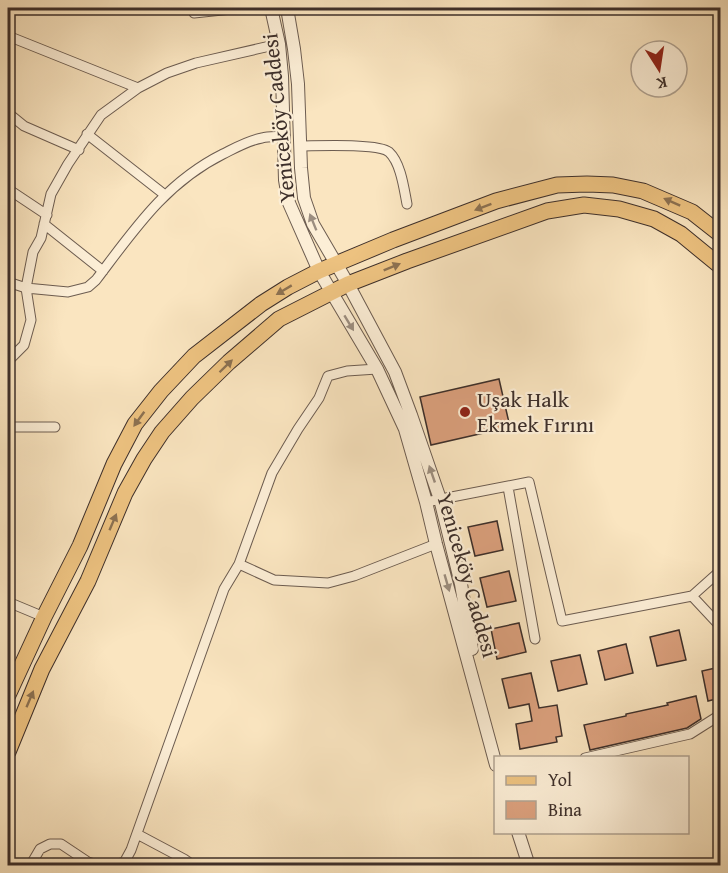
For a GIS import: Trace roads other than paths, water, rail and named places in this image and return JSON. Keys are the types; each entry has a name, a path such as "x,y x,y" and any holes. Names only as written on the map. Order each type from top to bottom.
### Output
{"main road":[{"path":"8,695 80,546 114,464 135,424 161,390 194,357 261,304 319,271 393,240 496,201 557,185 613,185 643,191 692,212 720,234"},
{"path":"8,752 42,669 88,581 125,494 144,459 162,432 192,398 279,319 348,284 407,261 547,211 585,205 619,209 654,219 681,234 720,266"}],"street":[{"path":"194,13 241,8"},
{"name":"Yeniceköy Caddesi","path":"271,8 279,44 282,76 285,180 289,203 319,271 377,369 405,429 471,673"},
{"name":"Yeniceköy Caddesi","path":"286,8 294,49 304,198 313,224 395,372 440,499 463,596 475,666 471,673"},
{"path":"8,36 138,88"},
{"path":"8,366 8,361 24,345 31,320 26,288 33,252 41,238 51,194 100,115 138,88 167,73 196,63 279,44"},
{"path":"8,113 24,126 79,150"},
{"path":"87,134 165,195"},
{"path":"8,282 26,288 68,292 88,287 165,195 209,161 231,149 260,138 285,136"},
{"path":"300,146 374,147 388,152 400,169 407,204"},
{"path":"8,189 103,271"},
{"path":"116,866 125,861 137,834 224,590 239,564 272,473 319,398 328,376 347,371 377,369"},
{"path":"8,427 55,427"},
{"path":"426,502 529,482 562,621 692,596 720,571"},
{"path":"508,487 535,639"},
{"path":"239,564 274,580 328,583 354,576 436,544"},
{"path":"692,596 720,626"},
{"path":"8,602 44,617"},
{"path":"471,673 494,761"},
{"path":"594,756 690,734 720,715"},
{"path":"137,834 194,866"},
{"path":"519,834 530,866"},
{"path":"30,866 40,849 50,844 61,844 88,862 99,866"}],"place":[{"name":"Uşak Halk Ekmek Fırını","path":"465,412"}]}
